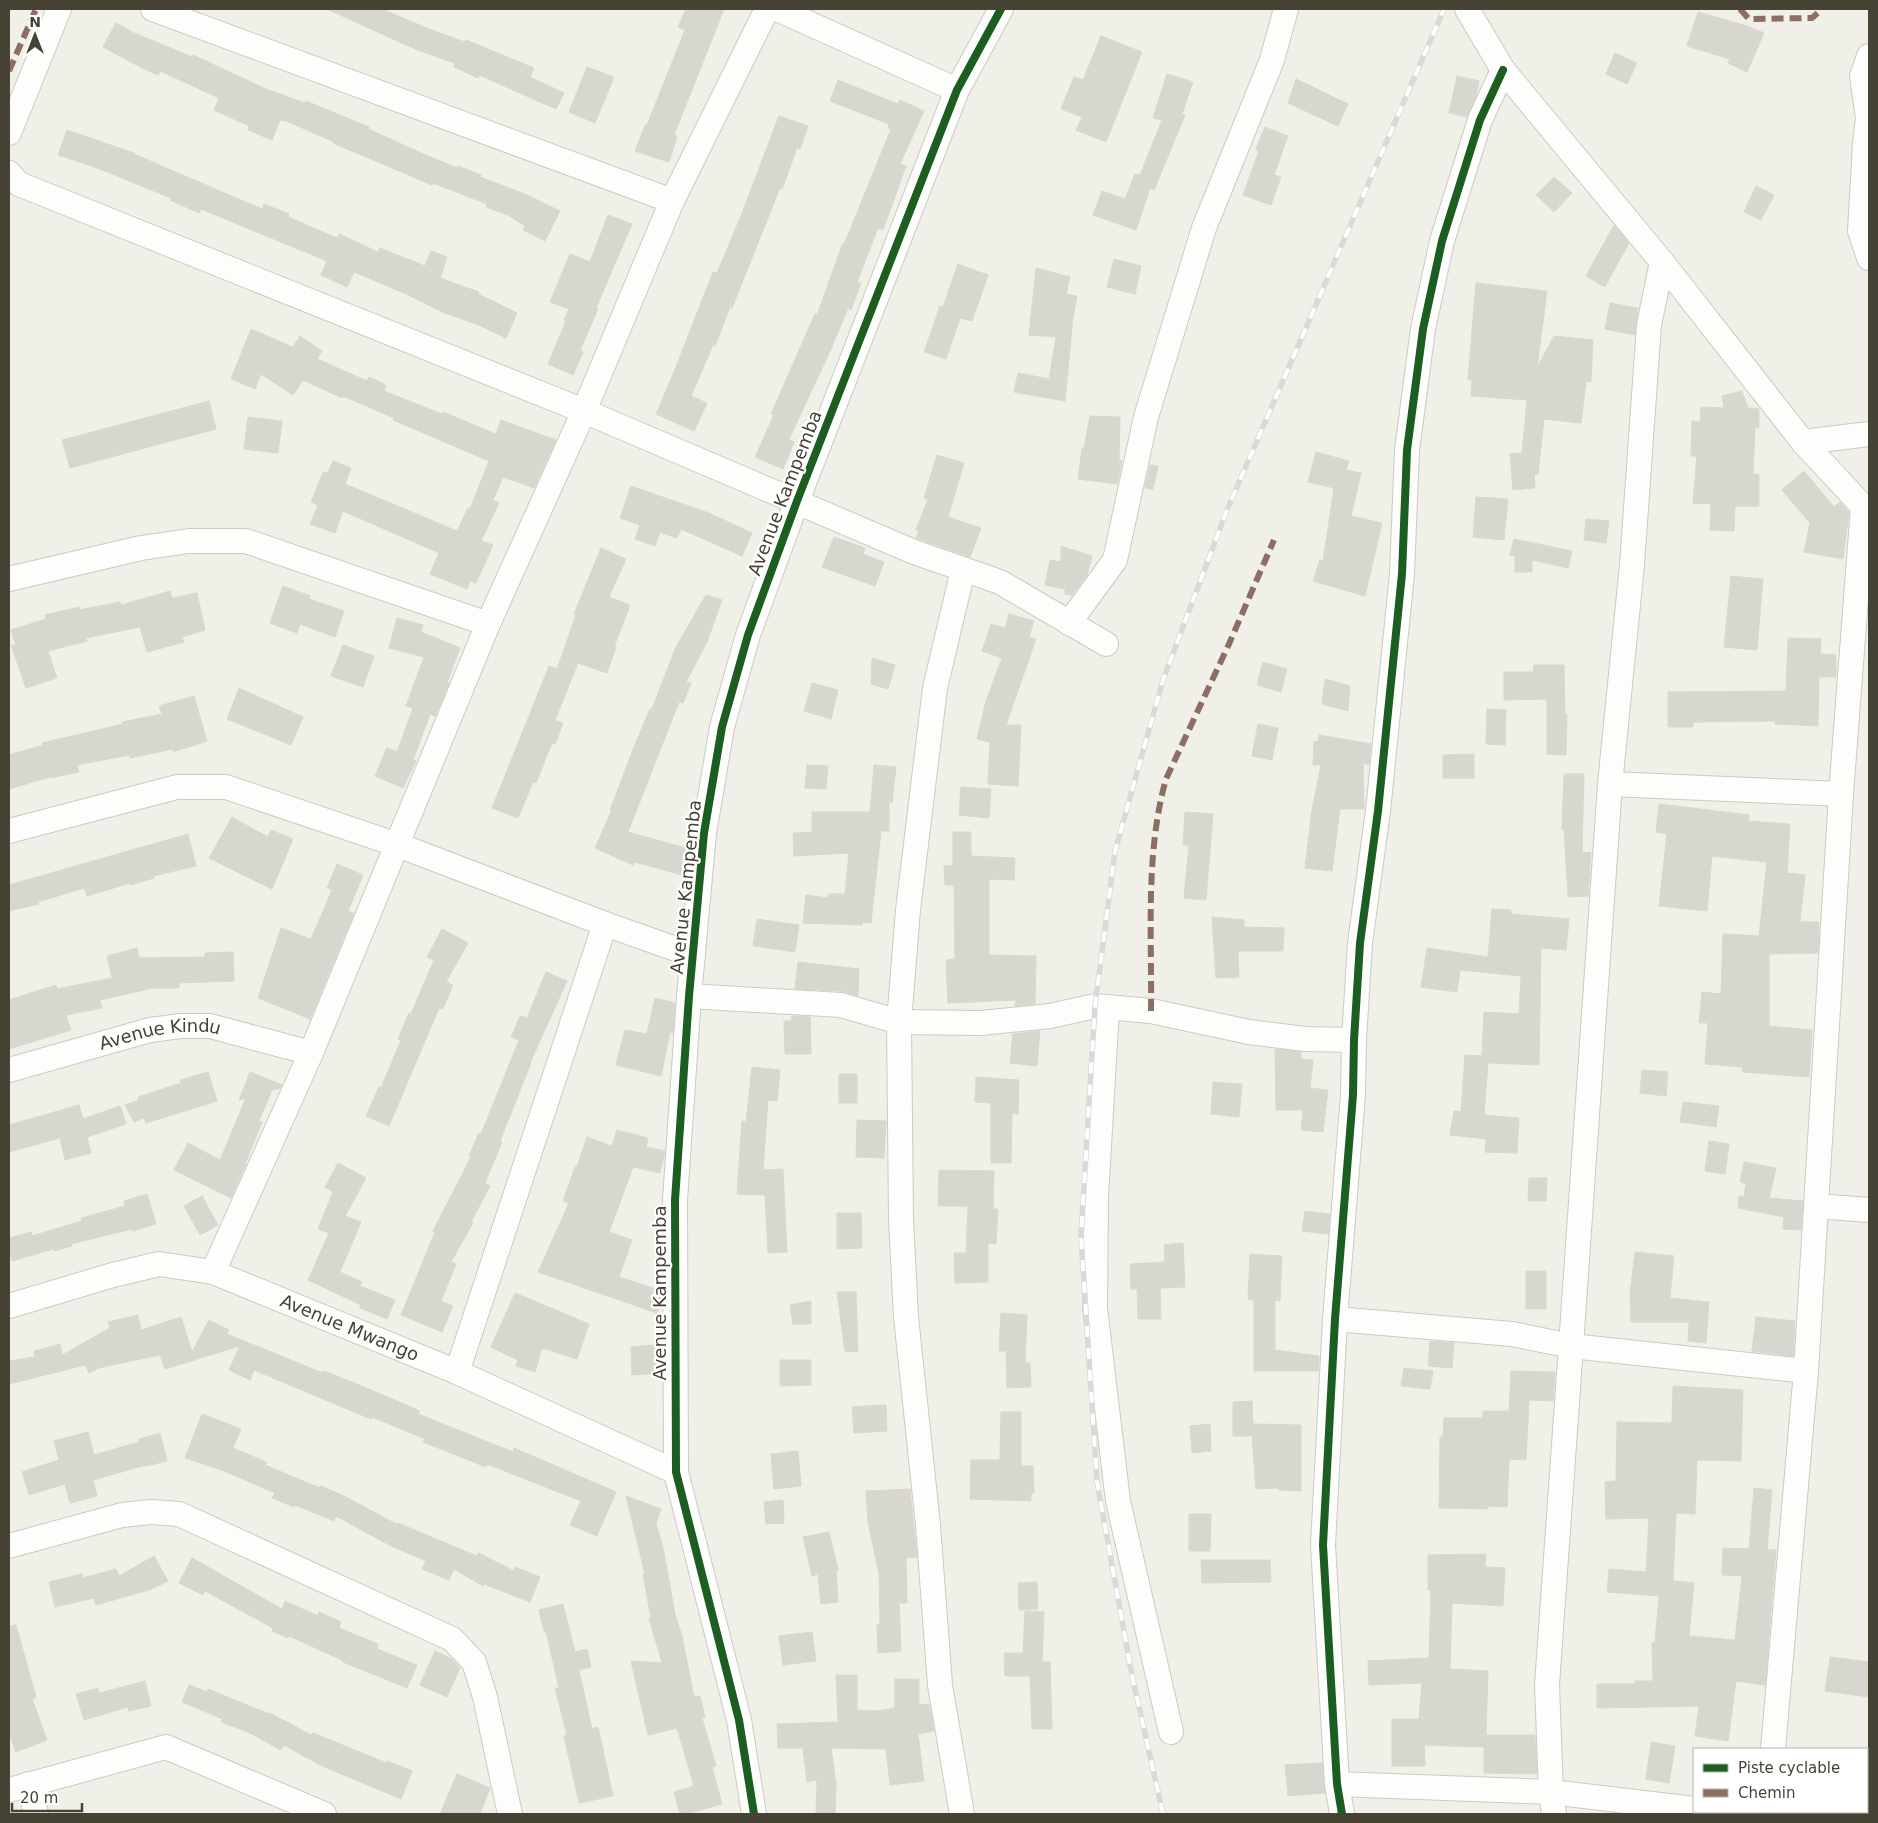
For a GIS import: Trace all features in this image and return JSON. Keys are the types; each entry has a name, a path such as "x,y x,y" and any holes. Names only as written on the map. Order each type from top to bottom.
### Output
{"street":[{"path":"9,133 59,9"},
{"path":"153,9 672,201"},
{"path":"213,1272 312,1053 488,624 584,411 672,201 767,9"},
{"path":"777,9 957,90"},
{"name":"Avenue Kampemba","path":"754,1814 739,1720 676,1472 675,1200 689,996 704,832 722,727 748,635 797,501 957,90 1001,9"},
{"path":"1069,623 1115,560 1146,417 1204,228 1272,60 1286,9"},
{"path":"1467,9 1503,70 1662,262 1803,442 1866,510 1841,794 1806,1371 1773,1748"},
{"path":"1869,56 1862,76 1868,118 1864,144 1860,231 1869,258"},
{"path":"1342,1814 1337,1784 1323,1545 1335,1319 1354,1095 1354,1040 1360,943 1378,811 1402,574 1407,450 1423,329 1442,241 1468,156 1480,120 1503,70"},
{"path":"9,173 19,184 584,411 914,552 1000,582 1106,644"},
{"path":"1553,1803 1548,1685 1570,1346 1610,784 1632,565 1649,326 1662,262"},
{"path":"1803,442 1869,434"},
{"path":"9,579 141,548 189,541 246,541 488,624"},
{"path":"962,570 935,688 908,910 899,1022 901,1220 906,1317 928,1524 940,1685 962,1814"},
{"path":"1610,784 1841,794"},
{"path":"9,831 177,786 226,787 398,845 605,924 693,955"},
{"path":"456,1372 605,924"},
{"path":"689,996 840,1005 899,1022 981,1022 1050,1016 1094,1006 1151,1011 1249,1032 1305,1038 1354,1040"},
{"path":"1107,1008 1096,1197 1094,1308 1118,1501 1172,1732"},
{"name":"Avenue Kindu","path":"9,1070 150,1030 181,1026 210,1026 312,1053"},
{"path":"1817,1206 1869,1210"},
{"name":"Avenue Mwango","path":"9,1306 113,1275 160,1264 213,1272 456,1372 676,1472"},
{"path":"1335,1319 1512,1334 1570,1346 1806,1371"},
{"path":"9,1546 122,1515 151,1512 179,1514 452,1639 474,1662 485,1697 510,1814"},
{"path":"36,1814 19,1787 166,1747 324,1814"},
{"path":"1337,1784 1553,1803 1693,1809"}],"building":[{"path":"327,9 382,9 429,29 465,42 466,40 534,68 530,77 564,93 556,109 479,75 478,78 454,67 455,63 417,50"},
{"path":"686,9 724,9 674,135 677,136 669,162 635,151 685,30 678,27"},
{"path":"1698,12 1747,26 1764,33 1747,72 1728,63 1730,59 1687,46"},
{"path":"116,23 134,33 192,57 193,55 266,89 305,103 306,101 369,127 368,129 419,152 457,168 458,166 481,175 480,177 525,194 560,211 545,241 523,230 525,226 508,215 486,207 487,204 433,183 432,185 284,120 280,120 272,140 248,130 249,126 214,110 219,98 160,71 158,75 144,69 103,47"},
{"path":"1101,36 1142,52 1106,142 1076,130 1082,117 1061,109 1074,77 1083,80"},
{"path":"1615,53 1637,63 1627,84 1606,74"},
{"path":"587,67 614,77 595,123 569,112"},
{"path":"1167,74 1193,82 1182,114 1185,115 1154,190 1150,188 1136,230 1093,215 1102,191 1125,199 1135,174 1140,175 1162,120 1153,118"},
{"path":"1457,76 1479,81 1476,96 1467,117 1449,113"},
{"path":"1296,79 1348,104 1338,126 1288,103"},
{"path":"838,80 898,104 900,100 924,111 900,164 906,166 883,230 878,228 857,282 861,283 851,310 848,308 789,439 794,442 783,469 755,457 774,415 771,414 815,314 817,315 843,243 848,235 891,129 888,128 889,124 830,101"},
{"path":"779,116 808,126 800,149 797,148 782,189 780,188 732,308 730,307 715,346 713,345 691,396 707,403 694,431 656,414 713,272 717,273 741,216"},
{"path":"1265,127 1288,136 1274,175 1281,177 1271,205 1243,195 1259,151 1256,149"},
{"path":"67,130 134,153 262,209 264,204 289,214 288,217 337,238 339,234 378,252 380,248 425,266 431,251 447,257 440,278 479,292 478,294 517,313 506,338 479,325 442,312 354,272 347,287 321,275 327,261 201,209 199,213 170,200 171,198 100,169 58,155"},
{"path":"1554,177 1572,193 1554,212 1536,195"},
{"path":"1756,186 1774,195 1761,220 1744,212"},
{"path":"608,215 632,224 596,308 598,309 580,350 583,352 573,375 548,364 569,309 550,302 570,254 590,262"},
{"path":"1614,225 1629,243 1605,287 1586,276"},
{"path":"1114,259 1141,266 1135,294 1107,287"},
{"path":"958,264 988,275 972,321 960,318 946,359 924,352 940,306 943,307"},
{"path":"1036,268 1070,277 1066,294 1077,296 1073,317 1065,401 1014,392 1018,373 1049,379 1056,337 1029,335"},
{"path":"1476,283 1547,291 1537,368 1554,336 1593,340 1591,382 1586,381 1581,423 1544,419 1538,474 1534,474 1535,488 1513,490 1510,454 1522,453 1527,400 1471,396 1472,380 1468,380"},
{"path":"1610,303 1638,308 1635,335 1605,329"},
{"path":"251,329 293,347 300,336 322,351 317,359 367,381 369,377 386,385 384,391 442,414 443,412 496,434 501,420 556,440 534,488 503,477 493,500 499,503 481,541 493,545 476,583 470,581 467,589 430,574 439,553 343,511 335,533 310,524 318,505 311,502 323,472 328,473 333,461 351,468 345,484 457,531 468,508 470,509 489,461 303,380 293,395 261,374 255,389 231,379"},
{"path":"1742,391 1748,408 1759,409 1759,428 1755,427 1753,474 1759,474 1759,506 1735,506 1734,531 1710,530 1711,504 1693,503 1697,456 1691,456 1692,421 1700,422 1701,407 1724,408 1722,396"},
{"path":"209,401 216,429 70,468 62,440"},
{"path":"1090,416 1120,417 1119,460 1122,461 1117,484 1078,479 1082,448 1084,448"},
{"path":"248,417 282,421 278,453 244,449"},
{"path":"1316,452 1349,461 1346,470 1361,473 1351,516 1382,523 1365,596 1313,581 1320,560 1323,561 1334,488 1308,482"},
{"path":"937,455 964,463 948,517 981,528 970,557 916,538 919,532 916,530 928,499 924,498"},
{"path":"1150,465 1158,466 1153,489 1145,488"},
{"path":"1804,471 1834,507 1840,502 1849,512 1843,559 1804,552 1810,523 1782,490"},
{"path":"631,486 709,513 752,533 742,556 681,529 677,538 660,532 655,546 635,539 640,525 620,518"},
{"path":"1476,497 1508,499 1504,540 1473,537"},
{"path":"1586,519 1609,521 1606,543 1584,540"},
{"path":"834,537 865,548 863,554 884,562 875,586 822,567"},
{"path":"1514,539 1572,551 1568,568 1532,560 1532,572 1515,572 1515,556 1510,555"},
{"path":"1061,546 1092,556 1087,575 1072,595 1065,594 1065,589 1045,585 1050,560 1061,562"},
{"path":"601,548 626,559 609,597 630,605 614,647 616,647 607,673 578,663 555,720 563,723 555,744 552,743 536,783 533,782 518,818 492,808 549,666 557,669 576,615 574,614"},
{"path":"1731,576 1763,579 1757,650 1724,647"},
{"path":"283,586 310,596 309,599 344,611 335,637 300,624 297,633 270,623"},
{"path":"170,591 172,598 197,593 205,630 182,637 184,642 147,652 140,627 86,638 87,641 48,651 57,678 26,688 11,645 16,645 11,630 46,619 45,615 79,607 79,610 120,602 121,605"},
{"path":"706,595 722,600 707,642 686,682 691,683 683,703 679,702 628,832 689,849 682,875 635,862 633,865 595,848 612,810 610,810 634,747 650,709 652,709 676,647"},
{"path":"1009,614 1034,621 1029,637 1036,639 1006,725 1021,725 1018,786 988,784 990,742 977,739 986,701 1002,658 982,651 991,624 1005,628"},
{"path":"397,618 423,625 421,632 460,648 447,683 449,683 435,716 430,714 413,760 416,761 403,788 375,776 387,748 397,752 413,708 406,706 424,657 389,648"},
{"path":"1788,638 1821,639 1820,654 1836,655 1836,677 1819,677 1818,726 1775,724 1775,721 1693,722 1693,727 1668,727 1668,692 1786,691"},
{"path":"343,645 374,656 363,687 331,676"},
{"path":"872,658 895,665 888,689 871,684"},
{"path":"1263,662 1287,669 1281,692 1257,685"},
{"path":"1534,665 1564,665 1565,714 1567,714 1566,755 1547,754 1547,699 1504,700 1504,672 1533,672"},
{"path":"1325,679 1350,686 1348,711 1322,704"},
{"path":"812,683 838,690 831,719 804,711"},
{"path":"239,688 303,717 291,745 227,719"},
{"path":"194,696 207,741 173,752 173,749 130,758 129,755 77,765 79,772 50,777 9,789 9,755 43,745 42,743 123,724 122,722 162,714 159,706"},
{"path":"1487,709 1506,710 1505,745 1486,744"},
{"path":"1258,724 1278,728 1272,760 1252,756"},
{"path":"1319,735 1371,744 1369,765 1363,763 1364,809 1340,809 1332,871 1305,868 1312,810 1321,765 1313,765 1314,741 1318,742"},
{"path":"1474,754 1474,778 1443,778 1443,755"},
{"path":"807,765 828,766 826,789 805,788"},
{"path":"874,765 896,767 892,803 889,802 889,831 881,831 871,923 863,922 862,925 803,923 806,895 828,898 828,894 845,894 849,853 794,856 793,833 812,832 812,812 870,812"},
{"path":"1564,774 1584,774 1582,853 1591,852 1588,896 1568,897 1564,829 1562,829"},
{"path":"961,787 991,789 989,818 959,815"},
{"path":"1659,804 1749,815 1748,821 1790,824 1787,873 1805,875 1800,922 1819,922 1818,953 1769,954 1769,1026 1812,1030 1809,1077 1742,1072 1743,1067 1705,1064 1708,1023 1699,1023 1702,992 1721,994 1723,934 1759,936 1767,862 1712,856 1707,911 1659,906 1667,834 1656,832"},
{"path":"1185,812 1213,814 1206,900 1184,898 1189,845 1183,845"},
{"path":"232,817 268,837 271,830 293,839 272,889 209,858"},
{"path":"953,832 971,832 971,856 1015,858 1014,880 989,879 989,955 1036,956 1035,1004 1015,1006 1016,1000 948,1003 946,960 955,959 954,885 945,885 944,866 953,866"},
{"path":"188,834 196,866 153,876 154,878 87,896 84,888 38,902 39,904 9,911 9,885"},
{"path":"337,864 363,875 348,911 354,913 310,1019 258,998 281,928 311,939 332,890 327,888"},
{"path":"1492,909 1511,910 1511,914 1569,919 1566,950 1541,948 1539,1065 1488,1063 1484,1115 1519,1118 1517,1153 1485,1152 1486,1139 1450,1135 1454,1111 1461,1112 1465,1055 1482,1056 1484,1012 1519,1014 1521,976 1460,970 1457,992 1421,987 1427,948 1488,957"},
{"path":"1212,917 1244,920 1244,927 1284,928 1283,951 1238,951 1239,977 1216,978"},
{"path":"757,919 799,925 795,952 753,946"},
{"path":"442,929 468,943 446,982 453,985 443,1009 439,1008 389,1126 366,1116 379,1087 381,1088 401,1040 398,1039 434,960 427,957"},
{"path":"137,948 139,958 205,957 205,953 233,952 234,981 179,983 179,988 153,988 100,1000 102,1008 66,1015 71,1030 9,1049 9,1000 56,985 57,989 112,978 107,956"},
{"path":"798,962 859,969 858,996 842,991 795,989"},
{"path":"546,972 567,981 530,1063 500,1141 502,1142 485,1183 490,1186 471,1222 473,1223 451,1262 456,1264 441,1301 453,1306 442,1332 401,1315 435,1232 433,1231 471,1157 469,1156 479,1133 481,1134 519,1040 511,1037 520,1016 527,1018"},
{"path":"655,998 675,1003 673,1033 670,1032 661,1076 616,1065 625,1030 647,1034"},
{"path":"792,1016 810,1017 811,1054 785,1054 784,1021 791,1021"},
{"path":"1040,1031 1037,1066 1010,1063 1013,1034"},
{"path":"1275,1049 1301,1052 1301,1059 1313,1060 1310,1088 1328,1090 1323,1132 1301,1130 1303,1110 1276,1110"},
{"path":"752,1067 780,1070 777,1101 768,1100 763,1170 783,1169 787,1252 768,1253 765,1195 737,1194 742,1121 746,1122"},
{"path":"1642,1070 1668,1072 1666,1096 1640,1093"},
{"path":"208,1072 217,1101 146,1123 144,1118 134,1122 125,1105 139,1100 138,1097 181,1083 180,1080"},
{"path":"250,1072 282,1085 280,1088 272,1090 259,1121 262,1122 231,1198 174,1170 188,1143 220,1160 246,1098 239,1100"},
{"path":"839,1074 857,1074 857,1103 839,1103"},
{"path":"976,1077 1019,1080 1018,1114 1012,1113 1011,1163 991,1163 991,1103 975,1102"},
{"path":"1213,1082 1242,1084 1239,1117 1211,1114"},
{"path":"1683,1102 1719,1106 1716,1127 1680,1122"},
{"path":"79,1105 83,1119 120,1106 126,1124 87,1137 91,1153 65,1160 60,1138 9,1152 9,1125"},
{"path":"857,1120 886,1121 884,1158 856,1157"},
{"path":"617,1130 648,1138 646,1147 665,1151 660,1173 633,1167 609,1232 632,1240 619,1277 662,1291 662,1300 657,1313 538,1272 569,1203 563,1201 587,1137 612,1146"},
{"path":"1709,1141 1729,1144 1725,1174 1705,1171"},
{"path":"1744,1162 1776,1168 1769,1198 1803,1201 1801,1230 1783,1229 1784,1217 1738,1208 1739,1196 1744,1197 1746,1184 1740,1182"},
{"path":"338,1163 366,1178 345,1216 361,1222 340,1272 362,1282 360,1286 395,1300 387,1319 360,1308 361,1305 308,1280 329,1233 318,1229 333,1192 325,1187"},
{"path":"939,1170 994,1171 993,1209 998,1209 996,1244 988,1243 988,1282 955,1283 954,1253 966,1253 968,1206 938,1206"},
{"path":"1529,1178 1547,1178 1546,1201 1528,1201"},
{"path":"147,1194 156,1224 133,1231 132,1229 71,1244 72,1246 54,1251 53,1249 12,1261 9,1252 9,1238 31,1232 32,1236 82,1221 81,1218 125,1206 124,1201"},
{"path":"202,1196 218,1225 200,1235 184,1206"},
{"path":"1305,1211 1330,1214 1328,1234 1302,1231"},
{"path":"837,1213 861,1213 862,1248 837,1249"},
{"path":"1183,1243 1185,1287 1160,1288 1161,1319 1138,1319 1137,1289 1131,1289 1130,1264 1165,1262 1164,1245"},
{"path":"1635,1252 1674,1256 1670,1298 1709,1302 1706,1343 1688,1341 1689,1322 1631,1322 1630,1294"},
{"path":"1250,1254 1282,1256 1280,1301 1275,1300 1275,1350 1319,1356 1318,1371 1254,1371 1254,1300 1248,1299"},
{"path":"1526,1271 1546,1271 1546,1309 1526,1309"},
{"path":"837,1292 856,1292 858,1351 845,1352"},
{"path":"515,1293 589,1324 577,1359 542,1348 535,1372 516,1366 518,1360 491,1347"},
{"path":"811,1301 811,1324 793,1324 790,1305"},
{"path":"1001,1313 1027,1315 1025,1363 1030,1363 1031,1387 1007,1388 1006,1351 999,1351"},
{"path":"138,1315 141,1330 181,1317 192,1352 209,1320 229,1330 227,1334 323,1373 324,1371 362,1386 420,1411 418,1414 513,1452 514,1448 616,1492 597,1536 570,1525 581,1501 487,1464 486,1467 423,1442 425,1439 372,1417 371,1419 254,1370 250,1380 229,1370 240,1346 165,1369 160,1355 98,1368 89,1373 85,1365 9,1384 9,1361 35,1357 34,1351 60,1344 62,1355 110,1328 108,1322"},
{"path":"1756,1317 1795,1321 1793,1356 1752,1351"},
{"path":"1430,1341 1454,1343 1452,1368 1428,1366"},
{"path":"656,1345 657,1373 632,1375 631,1347"},
{"path":"780,1360 811,1360 811,1385 780,1386"},
{"path":"1404,1368 1433,1371 1430,1389 1401,1386"},
{"path":"1511,1371 1555,1372 1553,1401 1529,1400 1526,1460 1509,1459 1507,1507 1488,1506 1488,1509 1439,1508 1440,1437 1443,1437 1444,1418 1483,1418 1483,1411 1509,1411"},
{"path":"1673,1386 1743,1390 1741,1461 1697,1460 1695,1514 1676,1513 1673,1581 1694,1583 1689,1636 1735,1640 1742,1576 1722,1575 1723,1548 1749,1549 1754,1488 1772,1490 1767,1550 1776,1550 1765,1685 1736,1681 1728,1741 1695,1736 1699,1706 1597,1708 1597,1684 1635,1684 1635,1681 1653,1681 1652,1643 1655,1642 1659,1596 1607,1592 1609,1569 1646,1572 1649,1518 1606,1519 1605,1482 1616,1481 1617,1422 1672,1423"},
{"path":"1252,1401 1253,1424 1301,1425 1301,1491 1279,1490 1279,1488 1256,1489 1252,1436 1233,1436 1233,1402"},
{"path":"886,1405 887,1431 854,1433 852,1407"},
{"path":"1001,1412 1021,1412 1021,1466 1033,1466 1034,1493 1031,1493 1031,1501 970,1499 971,1460 1000,1460"},
{"path":"202,1414 241,1429 233,1448 266,1462 265,1465 344,1496 398,1525 398,1523 477,1556 479,1553 514,1571 515,1567 540,1577 530,1602 484,1584 483,1586 454,1569 449,1580 422,1569 426,1561 391,1546 336,1516 334,1521 295,1505 294,1507 272,1498 275,1493 224,1471 185,1458"},
{"path":"1210,1424 1211,1451 1192,1453 1190,1426"},
{"path":"88,1432 94,1455 139,1442 139,1439 160,1433 167,1461 93,1480 97,1496 70,1503 65,1484 29,1495 22,1472 59,1460 54,1441"},
{"path":"798,1451 801,1486 774,1489 771,1454"},
{"path":"910,1489 917,1557 906,1558 907,1603 899,1603 901,1651 878,1653 877,1625 880,1625 879,1574 868,1522 866,1491"},
{"path":"626,1496 661,1509 656,1523 664,1552 675,1615 682,1636 694,1697 700,1696 705,1717 702,1718 716,1766 712,1767 722,1804 686,1814 680,1814 674,1792 694,1786 677,1728 648,1735 631,1661 662,1663 649,1618 651,1618 643,1574 645,1574"},
{"path":"783,1500 784,1523 766,1524 764,1502"},
{"path":"1189,1514 1211,1514 1210,1551 1189,1551"},
{"path":"829,1532 838,1570 836,1570 838,1602 821,1604 818,1574 812,1576 803,1537"},
{"path":"1486,1554 1485,1567 1505,1568 1503,1606 1452,1603 1450,1669 1488,1671 1486,1735 1535,1735 1537,1774 1484,1773 1484,1747 1424,1745 1425,1766 1392,1766 1392,1719 1419,1719 1422,1683 1369,1685 1368,1661 1429,1658 1431,1590 1428,1590 1428,1555"},
{"path":"154,1556 168,1581 152,1589 96,1605 94,1598 55,1607 49,1582 82,1574 83,1578 116,1569 119,1576"},
{"path":"192,1558 282,1609 285,1601 318,1616 319,1612 341,1622 339,1628 378,1644 377,1649 417,1665 407,1688 343,1662 289,1636 288,1638 272,1631 273,1628 205,1591 203,1595 179,1583"},
{"path":"1201,1560 1270,1560 1271,1582 1202,1583"},
{"path":"1037,1582 1038,1609 1019,1610 1018,1583"},
{"path":"563,1604 575,1652 587,1649 591,1667 579,1670 592,1729 598,1727 613,1796 579,1803 564,1736 567,1735 555,1688 559,1688 546,1631 544,1631 539,1610"},
{"path":"1025,1611 1044,1612 1042,1662 1050,1662 1052,1729 1032,1729 1030,1676 1005,1676 1004,1653 1023,1653"},
{"path":"16,1625 36,1697 32,1699 47,1740 16,1752 9,1733 9,1626"},
{"path":"812,1632 816,1661 783,1665 779,1636"},
{"path":"435,1651 452,1659 460,1668 447,1697 420,1685"},
{"path":"1830,1657 1869,1662 1869,1697 1825,1691"},
{"path":"836,1675 857,1675 857,1710 877,1711 895,1708 895,1679 919,1679 919,1705 929,1704 934,1731 918,1734 924,1781 890,1785 886,1749 831,1748 836,1784 835,1814 816,1814 817,1780 807,1782 803,1748 778,1748 777,1724 838,1722"},
{"path":"145,1681 151,1706 129,1711 128,1707 84,1720 76,1694 98,1688 99,1693"},
{"path":"189,1685 207,1692 208,1689 270,1713 311,1735 313,1733 412,1771 401,1799 320,1765 284,1745 281,1750 248,1732 221,1722 223,1719 182,1702"},
{"path":"1651,1742 1675,1746 1669,1783 1646,1779"},
{"path":"1322,1763 1325,1793 1288,1796 1285,1765"},
{"path":"457,1774 490,1788 480,1814 440,1814"}],"railway":[{"path":"1163,1814 1132,1676 1097,1482 1081,1236 1095,1006 1115,851 1163,680 1227,510 1444,9"}],"marked path":[{"path":"9,71 36,9"},
{"path":"1740,9 1749,19 1812,18 1822,9"},
{"path":"1151,1011 1152,865 1159,807 1166,779 1229,644 1274,540"}],"cycle path":[{"path":"754,1814 739,1720 676,1472 675,1200 689,996 704,833 722,727 748,635 797,501 957,90 1001,9"},
{"path":"1342,1814 1337,1784 1323,1545 1335,1319 1353,1095 1354,1040 1360,943 1378,811 1402,574 1407,450 1423,329 1442,241 1480,120 1503,70"}]}
